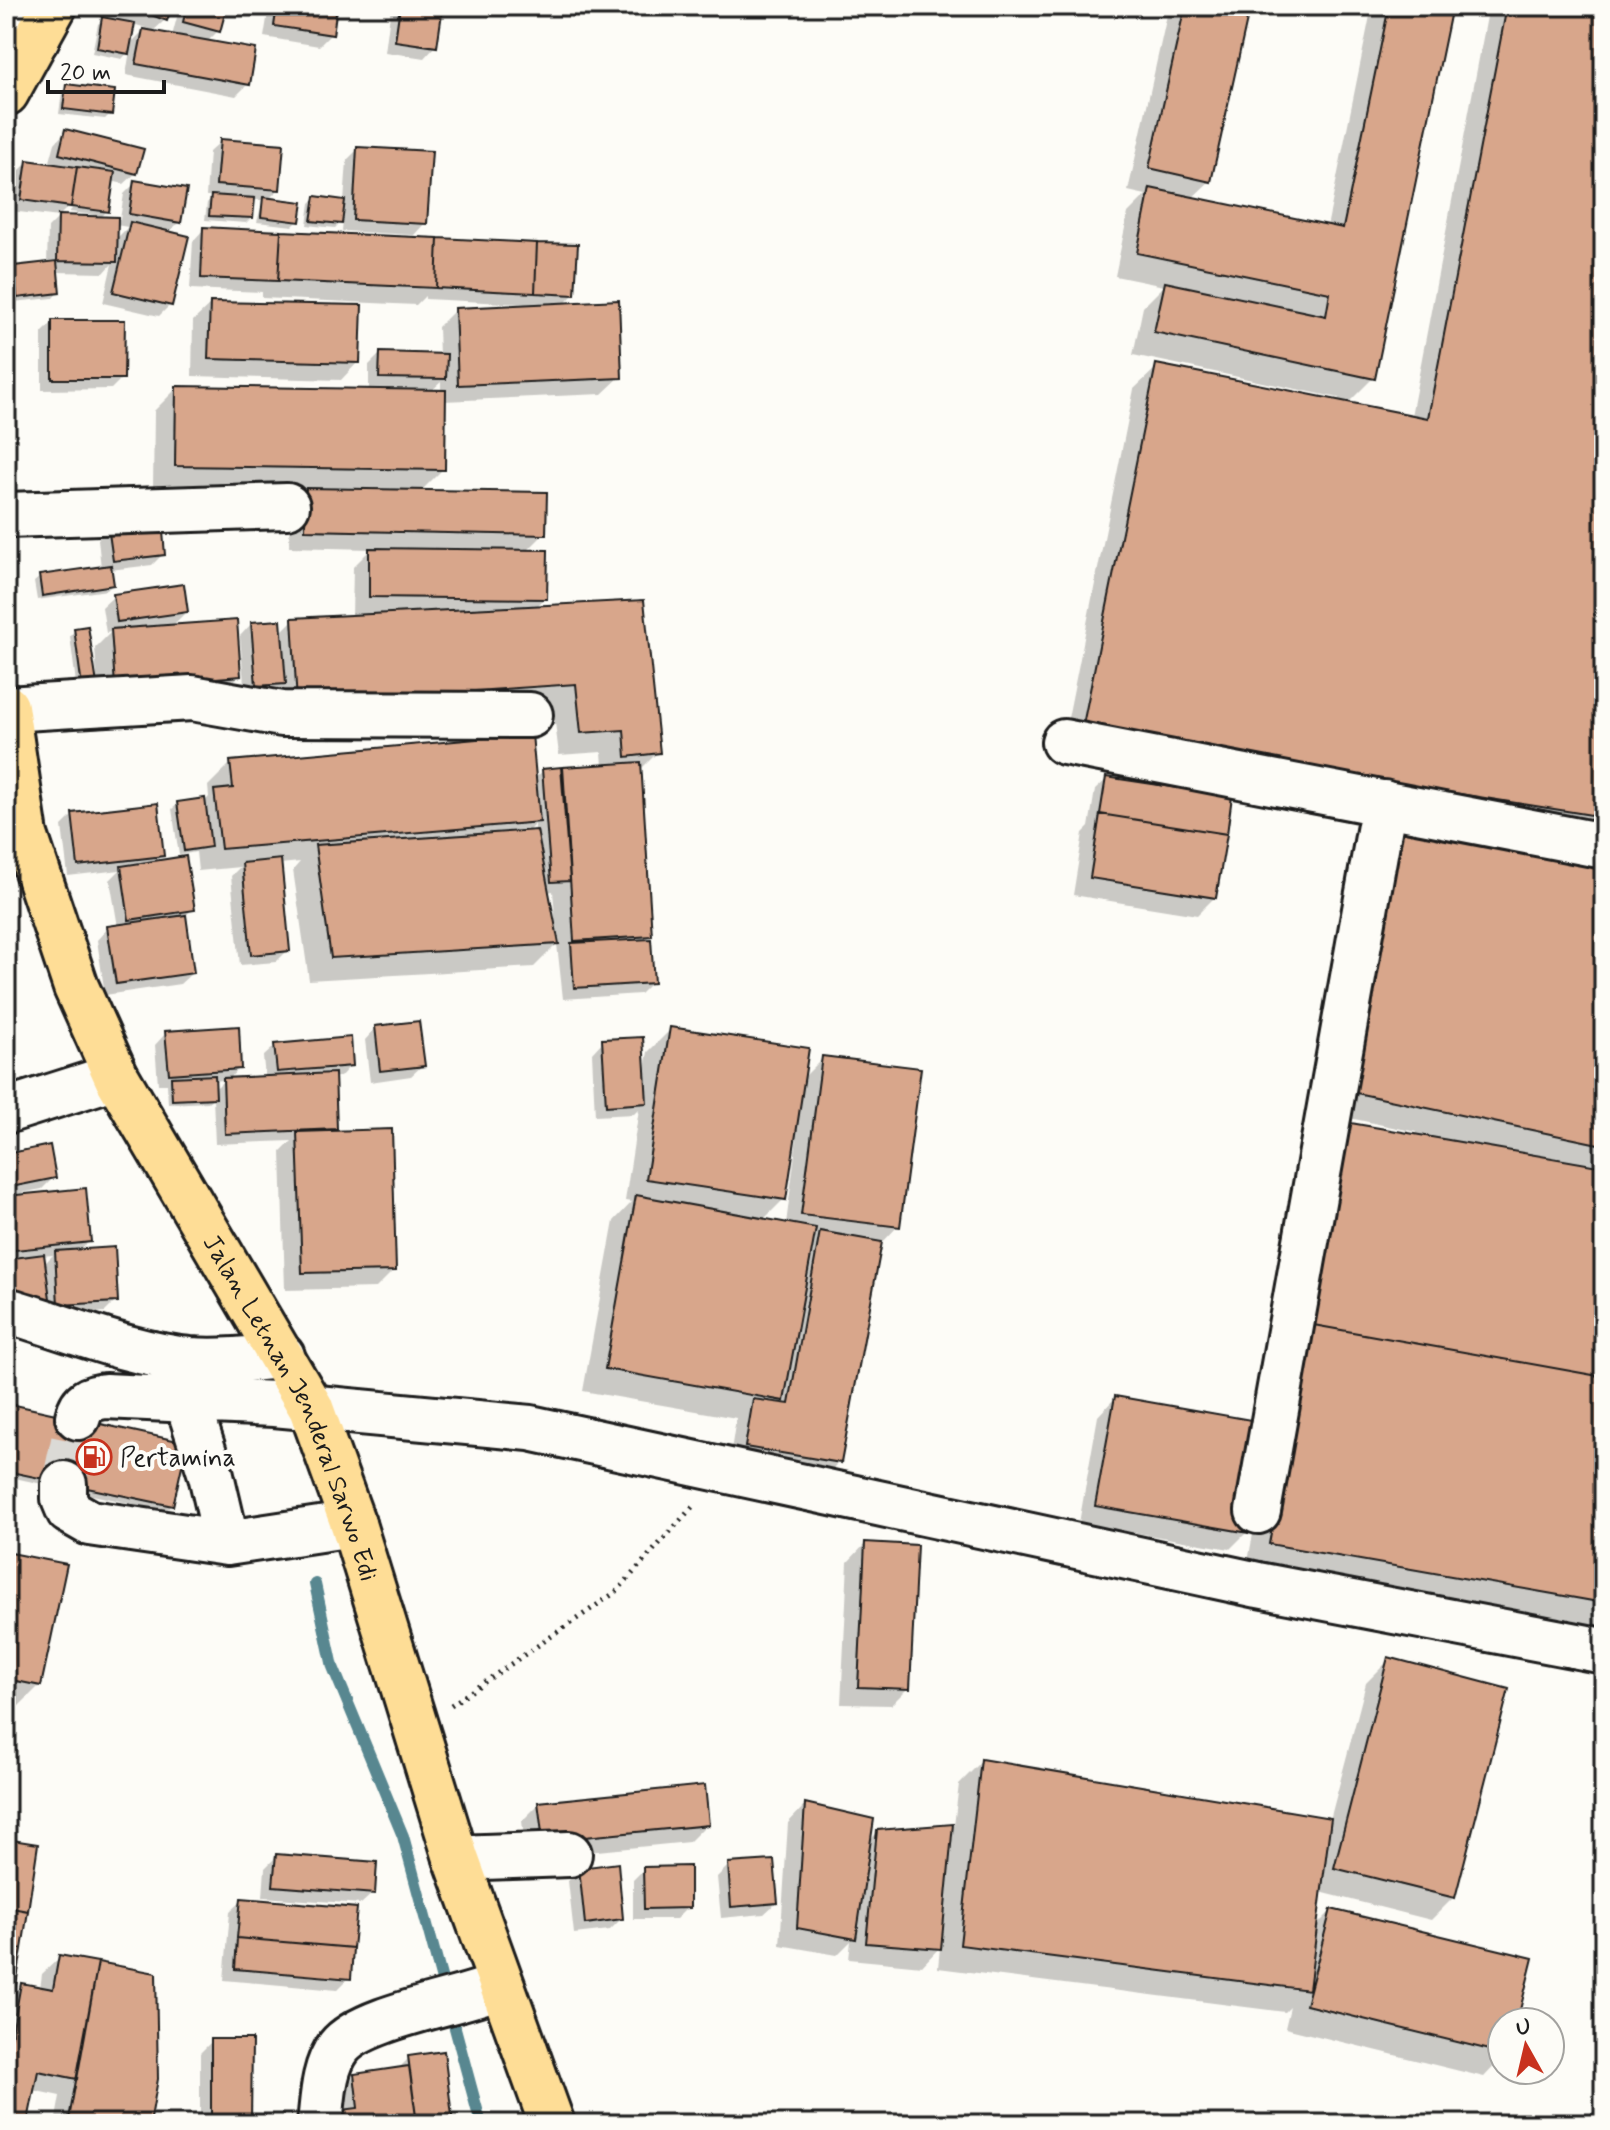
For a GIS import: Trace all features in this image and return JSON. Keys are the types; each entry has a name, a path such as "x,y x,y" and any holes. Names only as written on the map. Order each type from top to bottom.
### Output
{"main road":[{"path":"6,93 33,23"},
{"name":"Jalan Letnan Jenderal Sarwo Edi","path":"7,728 25,835 76,987 116,1076 311,1408 353,1524 417,1728 456,1858 488,1990 552,2124"}],"street":[{"path":"6,515 287,506"},
{"path":"7,728 192,698 282,714 530,715"},
{"path":"1064,742 1604,846"},
{"path":"1258,1511 1384,803"},
{"path":"6,1111 116,1076"},
{"path":"6,1310 142,1352 188,1360 232,1361 282,1356"},
{"path":"78,1417 81,1404 89,1399 187,1400 530,1428 1258,1585 1604,1651"},
{"path":"187,1400 211,1475 227,1543"},
{"path":"64,1484 64,1499 69,1511 90,1523 227,1543 353,1524"},
{"path":"456,1858 569,1854"},
{"path":"320,2124 325,2080 339,2047 359,2030 488,1990"}],"path":[{"path":"417,1728 616,1592 725,1470"}],"building":[{"path":"128,6 172,6 167,21"},
{"path":"187,6 227,6 220,32 183,22"},
{"path":"277,6 337,6 333,35 274,26"},
{"path":"400,6 443,6 437,47 395,41"},
{"path":"1185,6 1250,6 1211,182 1149,168"},
{"path":"1389,6 1452,6 1375,379 1154,332 1165,282 1326,316 1330,293 1137,253 1150,188 1343,228"},
{"path":"1507,6 1604,6 1604,817 1373,780 1083,725 1156,364 1428,418"},
{"path":"102,17 135,23 129,54 97,48"},
{"path":"143,29 256,49 250,85 136,64"},
{"path":"66,84 115,90 112,115 63,109"},
{"path":"65,129 144,149 137,174 59,154"},
{"path":"220,139 284,144 280,190 216,185"},
{"path":"357,147 432,151 427,224 353,220"},
{"path":"27,160 77,167 71,207 21,200"},
{"path":"77,167 115,172 109,212 71,207"},
{"path":"134,180 187,189 181,223 129,214"},
{"path":"211,195 255,198 253,218 209,216"},
{"path":"315,196 345,200 342,224 311,221"},
{"path":"263,197 303,202 300,222 261,217"},
{"path":"58,215 118,217 117,262 57,261"},
{"path":"130,222 189,236 172,306 113,292"},
{"path":"203,227 281,231 278,281 201,278"},
{"path":"281,231 438,238 436,288 278,281"},
{"path":"438,238 537,243 535,293 436,288"},
{"path":"537,243 578,244 575,295 535,293"},
{"path":"57,261 60,293 17,298 14,266"},
{"path":"619,300 622,378 458,385 455,308"},
{"path":"210,302 362,305 360,363 208,359"},
{"path":"52,320 125,320 124,379 52,379"},
{"path":"380,352 447,354 446,379 379,378"},
{"path":"176,386 446,390 445,470 175,466"},
{"path":"306,488 547,492 546,535 305,530"},
{"path":"162,520 165,555 113,561 108,526"},
{"path":"369,548 548,550 547,599 369,597"},
{"path":"111,565 114,585 42,596 39,575"},
{"path":"184,584 188,612 117,622 113,594"},
{"path":"644,600 660,753 626,757 624,730 581,733 576,684 297,703 292,618"},
{"path":"237,620 241,676 115,686 111,629"},
{"path":"281,620 286,684 256,686 251,622"},
{"path":"88,626 97,684 82,687 74,628"},
{"path":"532,734 540,822 221,849 214,790 233,788 230,761"},
{"path":"641,762 652,936 574,941 563,767"},
{"path":"561,767 570,881 551,882 542,769"},
{"path":"1106,777 1232,796 1227,834 1100,814"},
{"path":"205,798 211,847 184,851 177,802"},
{"path":"158,803 164,856 78,866 72,813"},
{"path":"1100,814 1227,834 1216,898 1090,878"},
{"path":"1400,825 1604,868 1603,1145 1342,1090"},
{"path":"537,830 559,944 331,958 315,845"},
{"path":"186,856 195,910 129,920 121,866"},
{"path":"281,859 290,951 251,955 242,863"},
{"path":"186,915 194,973 116,984 107,926"},
{"path":"651,939 654,983 574,988 571,943"},
{"path":"419,1021 425,1066 380,1071 375,1026"},
{"path":"239,1026 241,1069 169,1074 165,1031"},
{"path":"670,1027 809,1048 786,1200 646,1179"},
{"path":"351,1037 353,1066 277,1072 274,1044"},
{"path":"643,1037 647,1103 606,1106 602,1039"},
{"path":"822,1056 921,1068 900,1227 801,1215"},
{"path":"335,1073 337,1129 225,1134 223,1078"},
{"path":"215,1075 216,1098 172,1100 171,1077"},
{"path":"1345,1122 1604,1167 1604,1377 1308,1324"},
{"path":"392,1129 396,1271 302,1273 297,1132"},
{"path":"50,1145 56,1178 6,1188 6,1154"},
{"path":"86,1188 91,1242 6,1251 6,1196"},
{"path":"636,1195 816,1228 784,1401 605,1369"},
{"path":"820,1231 882,1242 841,1463 745,1447 753,1399 789,1404"},
{"path":"115,1247 118,1302 58,1305 55,1251"},
{"path":"44,1254 51,1306 6,1292 6,1259"},
{"path":"1308,1324 1604,1377 1604,1603 1269,1544"},
{"path":"1115,1396 1268,1423 1249,1533 1095,1506"},
{"path":"6,1403 187,1443 173,1506 6,1471"},
{"path":"6,1476 13,1477 6,1508"},
{"path":"865,1542 917,1545 910,1689 858,1687"},
{"path":"6,1552 67,1564 41,1686 6,1679"},
{"path":"1388,1657 1509,1689 1455,1898 1334,1868"},
{"path":"981,1759 1331,1818 1309,1990 960,1945"},
{"path":"705,1785 709,1825 543,1841 538,1802"},
{"path":"805,1803 874,1819 856,1939 797,1928"},
{"path":"953,1824 941,1949 866,1943 877,1830"},
{"path":"6,1839 38,1844 28,1911 6,1907"},
{"path":"276,1854 377,1862 375,1894 273,1886"},
{"path":"774,1860 778,1903 731,1907 728,1863"},
{"path":"618,1863 623,1919 585,1924 579,1868"},
{"path":"690,1866 690,1908 644,1909 643,1867"},
{"path":"241,1898 357,1908 353,1948 237,1938"},
{"path":"6,1907 28,1911 22,1949 6,1947"},
{"path":"1331,1909 1533,1958 1521,2006 1486,2006 1486,2049 1306,2005"},
{"path":"237,1938 353,1948 351,1979 235,1969"},
{"path":"6,1947 22,1949 16,1985 6,1984"},
{"path":"59,1955 98,1962 77,2079 38,2071 28,2121 6,2118 6,2068 21,1983 53,1989"},
{"path":"98,1962 156,1973 158,2079 150,2124 68,2124"},
{"path":"6,1984 16,1985 10,2026 6,2025"},
{"path":"211,2039 252,2039 251,2124 211,2124"},
{"path":"444,2051 453,2124 417,2124 408,2056"},
{"path":"409,2066 417,2124 336,2124 334,2111 358,2108 354,2074"}],"waterway":[{"path":"315,1584 333,1667 403,1836 481,2124"}],"tunnel":[{"path":"64,1484 78,1417"}],"place":[{"name":"Pertamina","path":"94,1457"}]}
